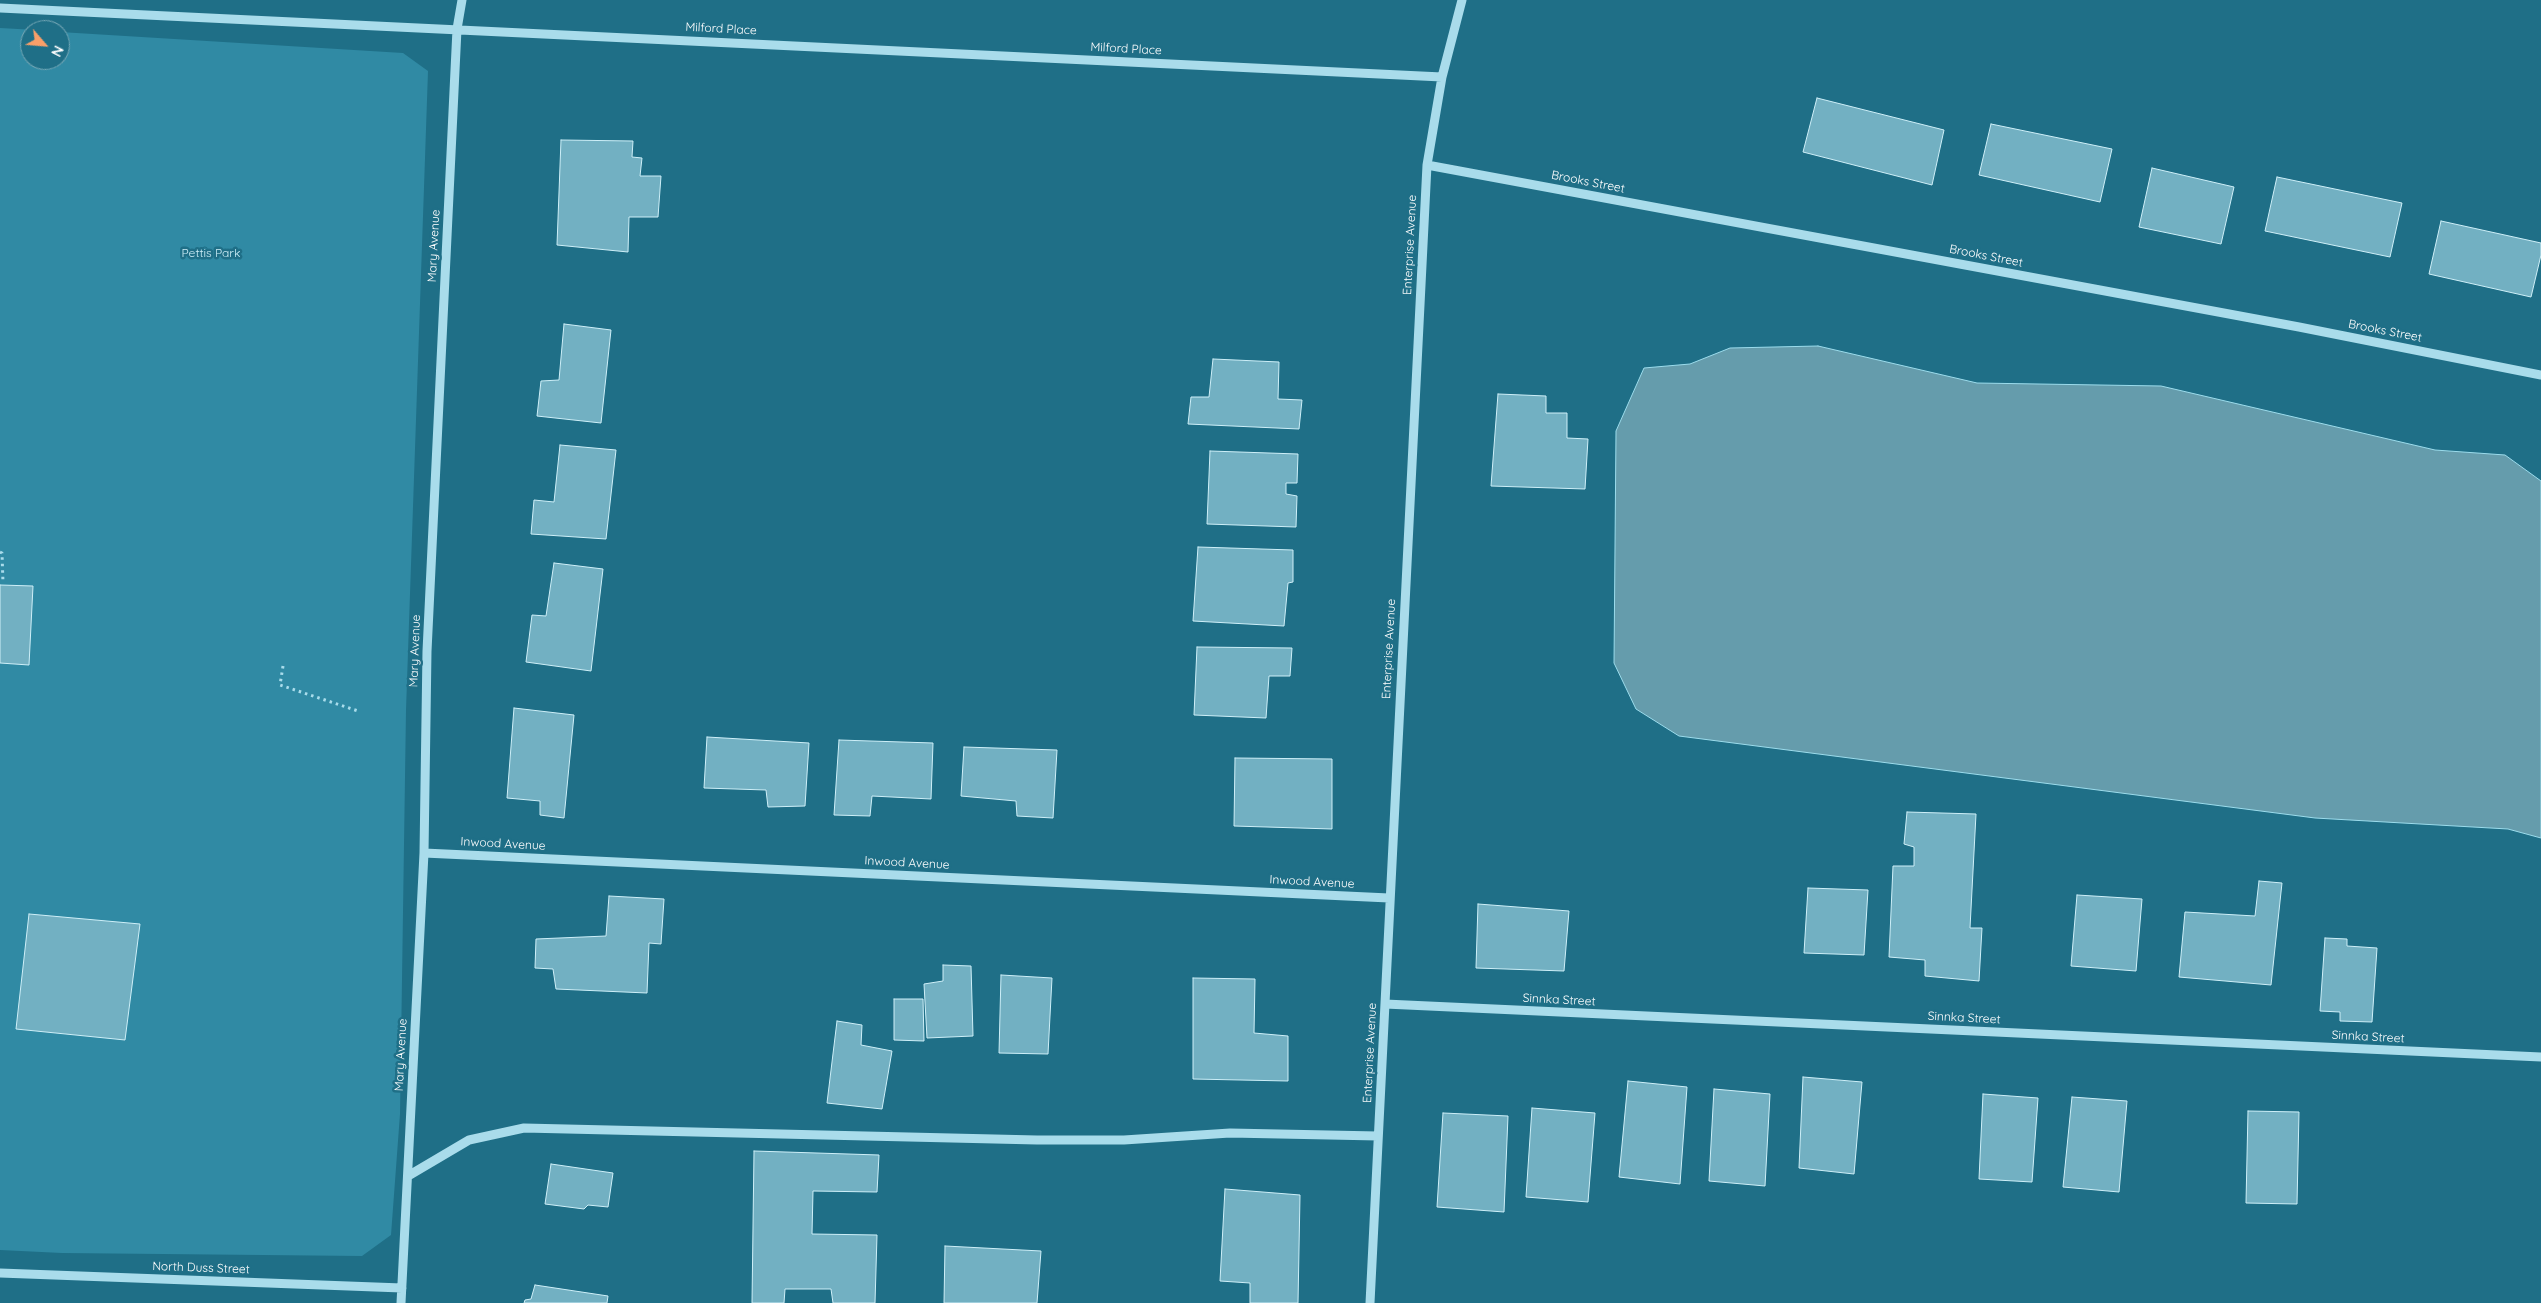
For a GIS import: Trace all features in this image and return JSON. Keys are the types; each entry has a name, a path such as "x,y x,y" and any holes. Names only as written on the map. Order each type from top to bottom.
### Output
{"street":[{"name":"Mary Avenue","path":"401,1303 424,853 427,651 457,29 462,0"},
{"name":"Enterprise Avenue","path":"1370,1303 1427,165 1442,77 1462,0"},
{"name":"Milford Place","path":"0,8 1442,77"},
{"name":"Brooks Street","path":"1427,165 2290,325 2541,375"},
{"name":"Inwood Avenue","path":"424,853 1389,898"},
{"name":"Sinnka Street","path":"1385,1004 2541,1057"},
{"path":"408,1176 469,1140 524,1128 1037,1140 1124,1140 1230,1133 1378,1136"},
{"name":"North Duss Street","path":"0,1274 402,1288"}],"path":[{"path":"0,552 2,553 3,583"},
{"path":"283,666 280,685 358,711"}],"green space":[{"name":"Pettis Park","path":"0,28 20,29 20,70 70,70 70,33 403,53 428,71 406,710 400,1114 391,1235 362,1256 62,1253 0,1250"}],"shaded area":[{"path":"1818,346 1977,383 2161,386 2435,450 2505,455 2541,481 2541,838 2508,829 2315,818 1679,736 1636,709 1614,663 1616,431 1644,368 1690,364 1730,348"}],"building":[{"path":"1817,98 1944,130 1932,185 1803,152"},
{"path":"1991,124 2112,149 2100,202 1979,175"},
{"path":"561,140 633,141 632,157 642,158 640,176 661,176 658,217 629,217 628,252 557,245"},
{"path":"2152,168 2234,187 2221,244 2139,227"},
{"path":"2277,177 2402,203 2390,257 2265,231"},
{"path":"2441,221 2541,243 2541,255 2531,297 2429,274"},
{"path":"564,324 611,330 601,423 537,416 541,381 559,380"},
{"path":"1213,359 1279,362 1278,399 1302,400 1299,429 1188,424 1191,397 1209,397"},
{"path":"1498,394 1546,396 1546,413 1567,413 1567,438 1588,439 1585,489 1491,486"},
{"path":"560,445 616,450 606,539 531,534 534,500 554,502"},
{"path":"1210,451 1298,454 1297,483 1286,483 1286,494 1297,496 1296,527 1207,524"},
{"path":"1198,547 1293,550 1293,582 1288,583 1284,626 1193,621"},
{"path":"554,563 603,569 591,671 526,662 532,615 546,616"},
{"path":"0,585 33,586 29,665 0,663"},
{"path":"1197,647 1292,648 1290,676 1269,676 1266,718 1194,715"},
{"path":"514,708 574,715 564,818 540,815 540,801 507,798"},
{"path":"707,737 809,743 805,806 768,807 766,790 704,788"},
{"path":"839,740 933,743 931,799 872,796 870,816 834,815"},
{"path":"964,747 1057,750 1053,818 1017,816 1016,801 961,796"},
{"path":"1235,758 1332,759 1332,829 1234,826"},
{"path":"1907,812 1976,814 1970,928 1982,928 1979,981 1925,976 1925,960 1889,957 1893,866 1914,866 1914,847 1904,844"},
{"path":"2259,881 2282,883 2271,985 2179,977 2185,912 2255,916"},
{"path":"1808,888 1868,890 1864,955 1804,953"},
{"path":"2077,895 2142,899 2136,971 2071,966"},
{"path":"609,896 664,899 661,944 649,943 647,993 556,989 553,969 535,968 536,939 606,936"},
{"path":"1478,904 1569,911 1564,971 1476,968"},
{"path":"29,914 140,924 125,1040 16,1029"},
{"path":"2325,938 2347,939 2347,946 2377,948 2372,1022 2340,1021 2340,1012 2320,1011"},
{"path":"943,965 971,966 973,1036 927,1038 924,984 943,981"},
{"path":"1001,975 1052,978 1048,1054 999,1053"},
{"path":"1193,978 1255,979 1254,1033 1288,1036 1288,1081 1193,1079"},
{"path":"894,999 923,999 924,1041 894,1040"},
{"path":"837,1021 862,1025 861,1045 892,1051 882,1109 827,1103"},
{"path":"1803,1077 1862,1082 1854,1174 1799,1168"},
{"path":"1628,1081 1687,1087 1680,1184 1619,1177"},
{"path":"1714,1089 1770,1094 1765,1186 1709,1181"},
{"path":"1983,1094 2038,1098 2032,1182 1979,1179"},
{"path":"2072,1097 2127,1101 2119,1192 2063,1187"},
{"path":"1532,1108 1595,1113 1588,1202 1526,1197"},
{"path":"2248,1111 2299,1112 2297,1204 2246,1203"},
{"path":"1443,1113 1508,1116 1504,1212 1437,1207"},
{"path":"754,1151 879,1155 877,1192 813,1191 812,1234 877,1235 875,1303 833,1303 831,1289 785,1289 784,1303 752,1303"},
{"path":"551,1164 613,1173 608,1207 588,1205 584,1209 545,1204"},
{"path":"1225,1189 1300,1195 1298,1303 1250,1303 1250,1283 1220,1281"},
{"path":"945,1246 1041,1251 1037,1303 944,1303"},
{"path":"535,1285 608,1296 607,1303 524,1303 525,1300 531,1299"}]}
